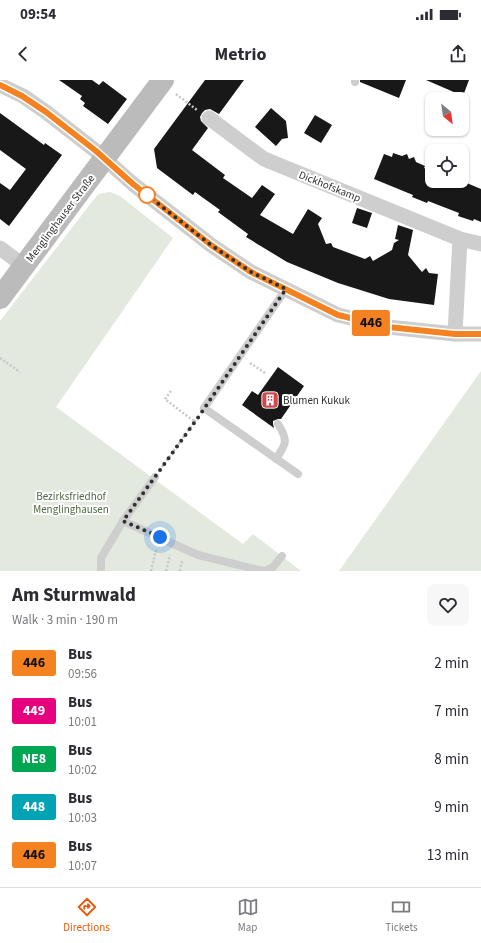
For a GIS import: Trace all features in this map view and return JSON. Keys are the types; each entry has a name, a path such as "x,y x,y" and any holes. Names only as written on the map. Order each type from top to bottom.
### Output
{"street":[{"name":"Menglinghauser Straße","path":"0,298 162,82"},
{"path":"0,85 22,96 46,112 133,184 211,245 251,272 338,315 388,327 455,334 481,334"},
{"name":"Dickhofskamp","path":"209,118 264,159 460,239 481,244"},
{"path":"455,334 460,239"},
{"path":"0,248 24,266"}],"lane":[{"path":"286,289 204,408 298,474"},
{"path":"276,459 284,448 286,439 278,424"},
{"path":"101,571 101,558 123,521 155,477"},
{"path":"123,521 198,555 264,571 272,568 282,556"}],"path":[{"path":"162,82 209,118"},
{"path":"239,356 265,373"},
{"path":"0,358 20,372"},
{"path":"171,392 165,399 195,422"},
{"path":"155,477 204,408"},
{"path":"151,571 160,537"}],"green space":[{"name":"Bezirksfriedhof Menglinghausen","path":"110,192 120,196 173,238 56,407 243,544 253,534 301,571 0,571 0,321 98,194"},
{"path":"481,371 481,571 339,571"}],"building":[{"path":"59,80 92,80 99,85 103,81 127,99 108,124 83,106 85,103 80,99 82,96"},
{"path":"205,80 244,80 219,114 210,109 205,110 202,113 200,117 201,121 208,128 192,150 225,175 223,178 252,198 262,185 275,194 260,215 293,234 308,209 322,218 318,224 326,244 331,243 333,247 365,259 370,256 373,261 392,250 394,243 399,240 395,239 398,225 413,230 408,255 422,272 426,268 429,273 438,274 434,305 389,299 338,283 287,262 246,237 248,234 218,212 220,210 195,192 193,195 157,168 154,149"},
{"path":"360,80 406,80 399,98 360,82"},
{"path":"426,80 469,80 464,92 454,92"},
{"path":"271,108 286,121 288,138 282,139 276,146 255,127"},
{"path":"0,113 44,145 45,143 62,155 9,226 0,219 0,183 10,190 26,169 0,150"},
{"path":"315,115 332,125 321,143 304,133"},
{"path":"393,153 402,156 407,154 409,159 414,157 416,162 425,166 425,188 469,188 469,184 481,189 481,222 458,216 459,213 428,201 427,203 412,197 413,195 374,179 384,154 392,157"},
{"path":"357,208 372,213 367,228 352,223"},
{"name":"Blumen Kukuk","path":"278,367 304,386 281,419 273,421 274,428 242,405 252,391 258,395"}],"bus line":[{"name":"446","path":"0,85 22,96 46,112 96,151 133,184 211,245 251,272 338,315 388,327 455,334 481,334"}],"place":[{"name":"Blumen Kukuk","path":"270,400"}],"route":[{"path":"147,195 211,245 251,272 286,289 197,419 123,521 160,537"}]}
